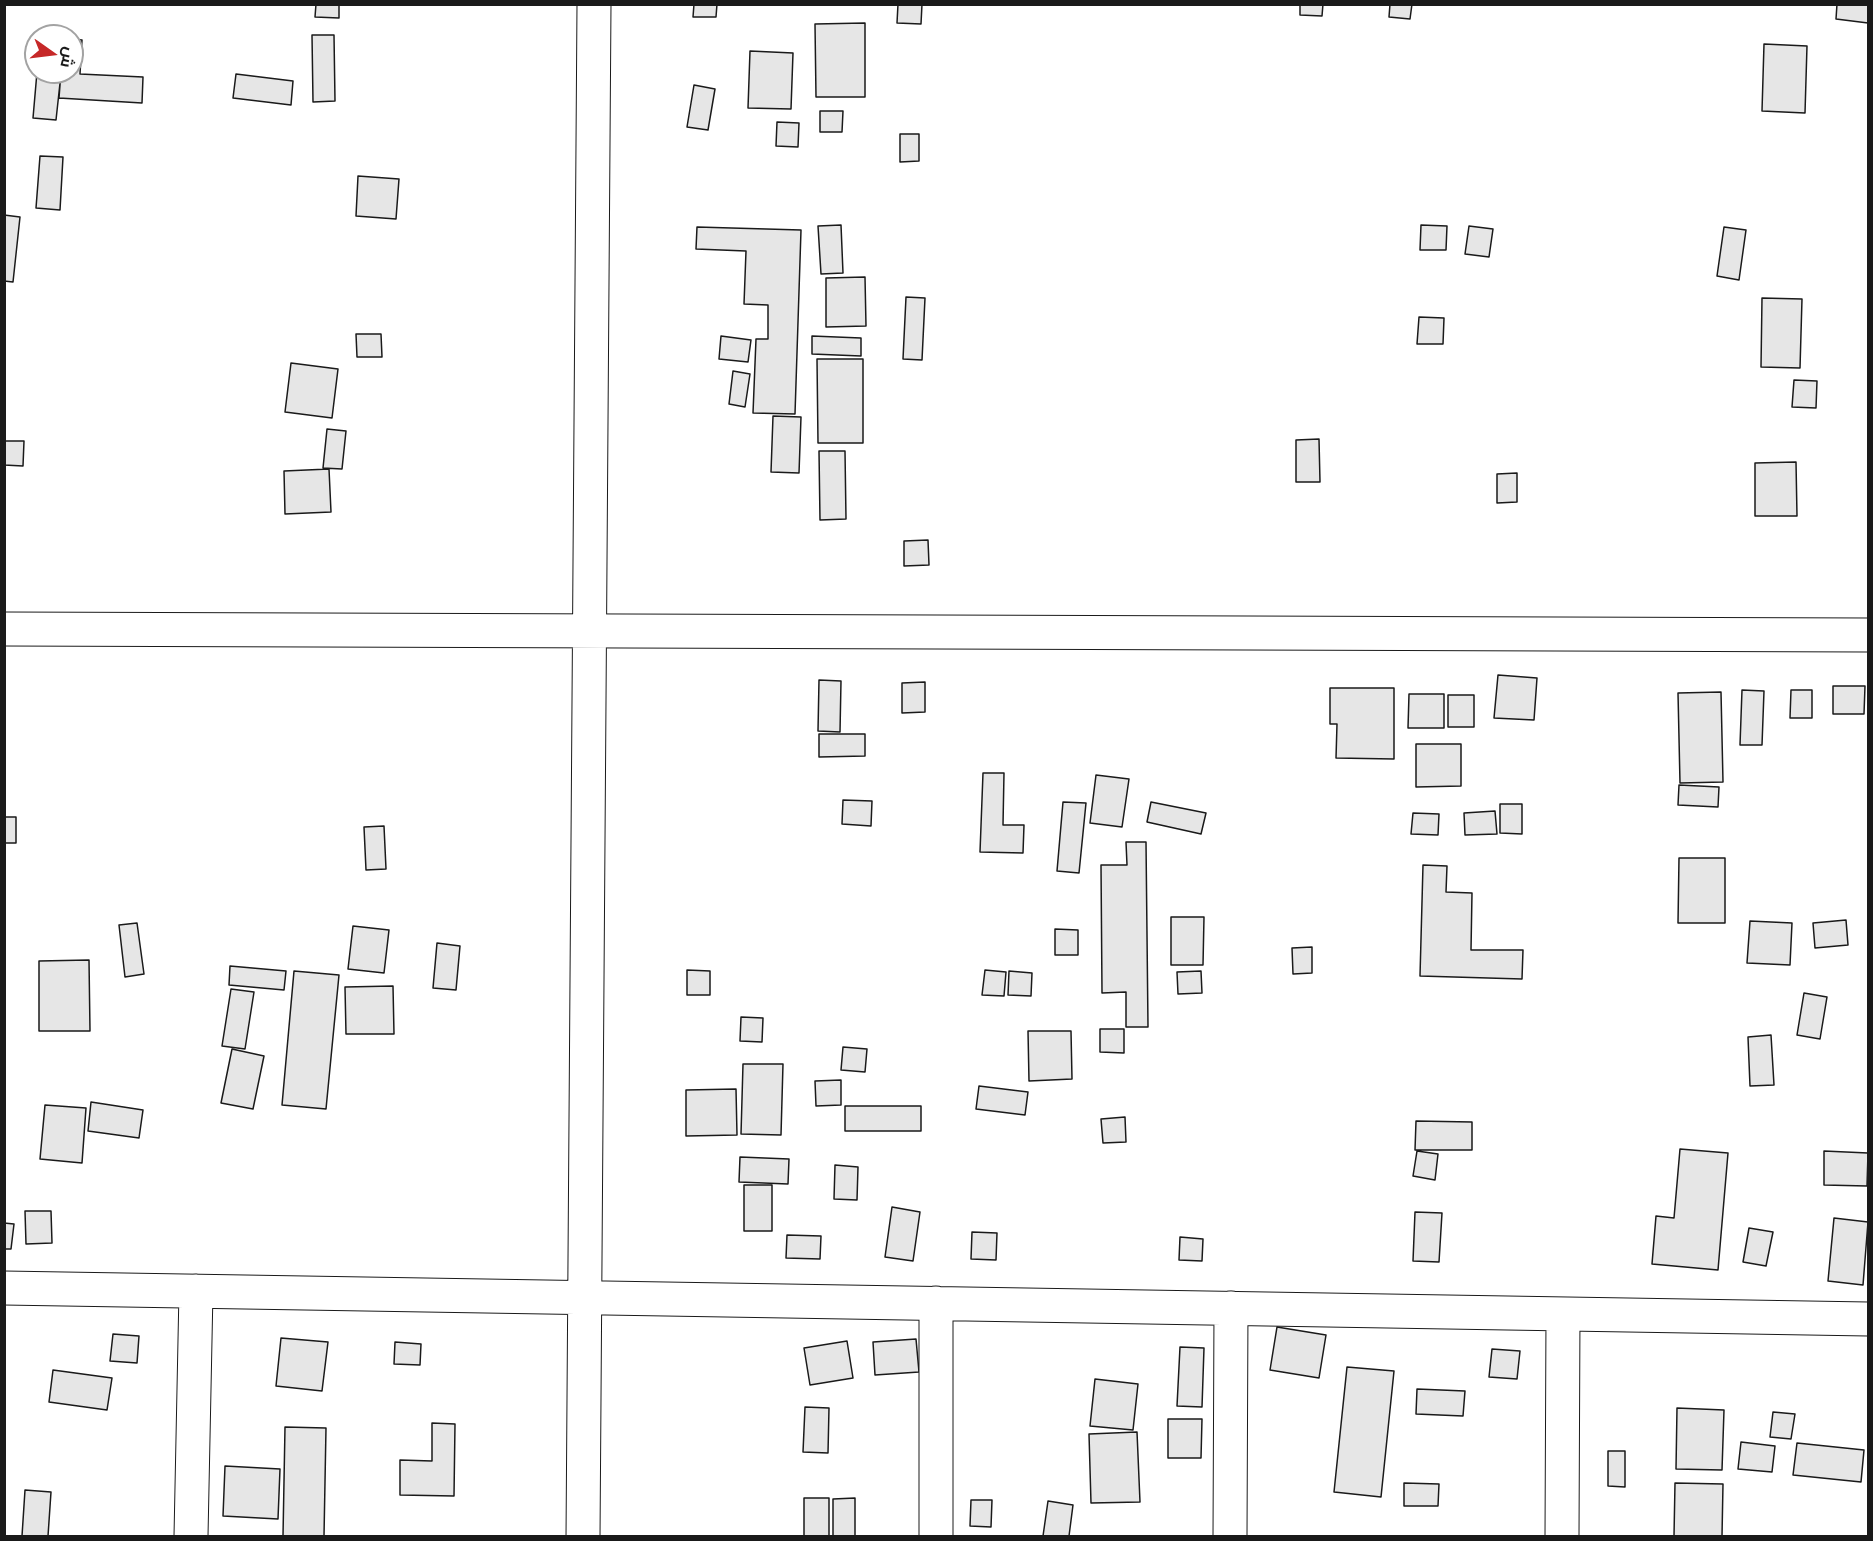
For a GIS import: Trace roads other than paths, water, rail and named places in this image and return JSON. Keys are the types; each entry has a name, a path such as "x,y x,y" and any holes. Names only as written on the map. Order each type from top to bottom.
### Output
{"street":[{"path":"583,1536 594,4"},
{"path":"4,629 1869,635"},
{"path":"4,1287 1869,1319"},
{"path":"191,1536 196,1291"},
{"path":"936,1303 936,1536"},
{"path":"1230,1536 1232,1308"},
{"path":"1562,1536 1563,1314"}]}
